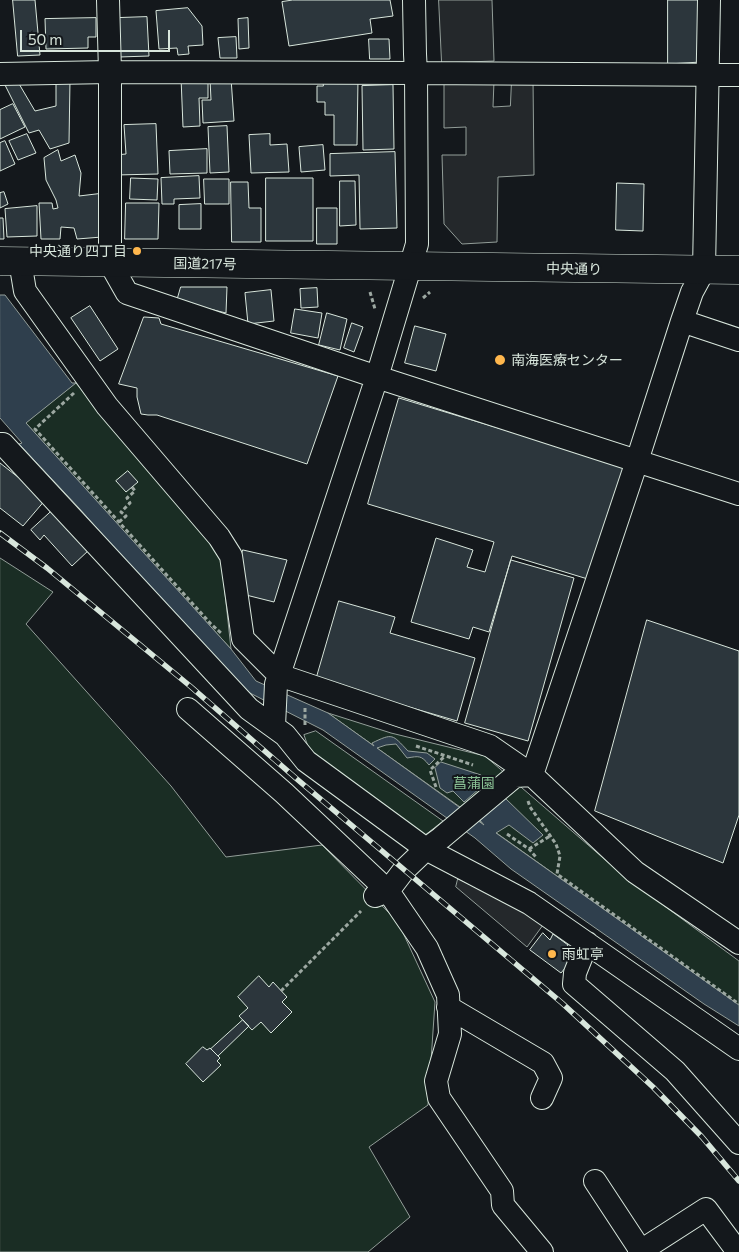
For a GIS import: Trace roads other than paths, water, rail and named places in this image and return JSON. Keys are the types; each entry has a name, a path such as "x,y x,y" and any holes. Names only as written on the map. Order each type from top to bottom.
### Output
{"highway":[{"name":"国道217号","path":"10,261 410,267"},
{"name":"中央通り","path":"410,267 739,270"}],"street":[{"path":"108,0 110,263 127,294 739,494"},
{"path":"274,726 278,679 377,377 417,244 414,0"},
{"path":"382,894 404,870 434,843 524,776 637,461 692,292 704,270 710,0"},
{"path":"0,74 110,72 739,75"},
{"path":"10,261 30,299 107,406 219,537 231,556 243,639 278,679 490,746 634,872 739,943"},
{"path":"682,321 739,340"},
{"path":"2,444 249,709 285,735 306,761 529,903 739,1049"},
{"path":"188,709 284,793 382,894 427,948 448,995 450,1034 436,1081 439,1098 502,1191 503,1205 542,1252"},
{"path":"587,943 575,973 574,984 675,1071 739,1143"},
{"path":"448,1007 543,1063 551,1078 542,1098"},
{"path":"595,1181 640,1251 706,1208 738,1252"}],"water":[{"path":"0,295 5,295 72,383 76,383 26,423 231,649 256,681 328,713 374,746 372,743 392,737 399,741 408,751 427,753 435,759 429,765 424,759 419,757 407,758 396,744 377,748 484,825 479,819 504,797 543,835 533,843 509,825 496,833 739,1005 739,1026 704,1004 511,869 475,838 323,730 242,689 19,444 22,443 0,418"},
{"path":"441,762 481,775 487,782 464,802 453,791 447,793 440,788 435,768"}],"railway":[{"path":"0,533 47,568 190,686 562,1003 653,1087 702,1137 739,1181"}],"place":[{"name":"中央通り四丁目","path":"137,251"},
{"name":"南海医療センター","path":"500,360"},
{"name":"雨虹亭","path":"552,954"}],"park label":[{"name":"菖蒲園","path":"474,783"}]}
